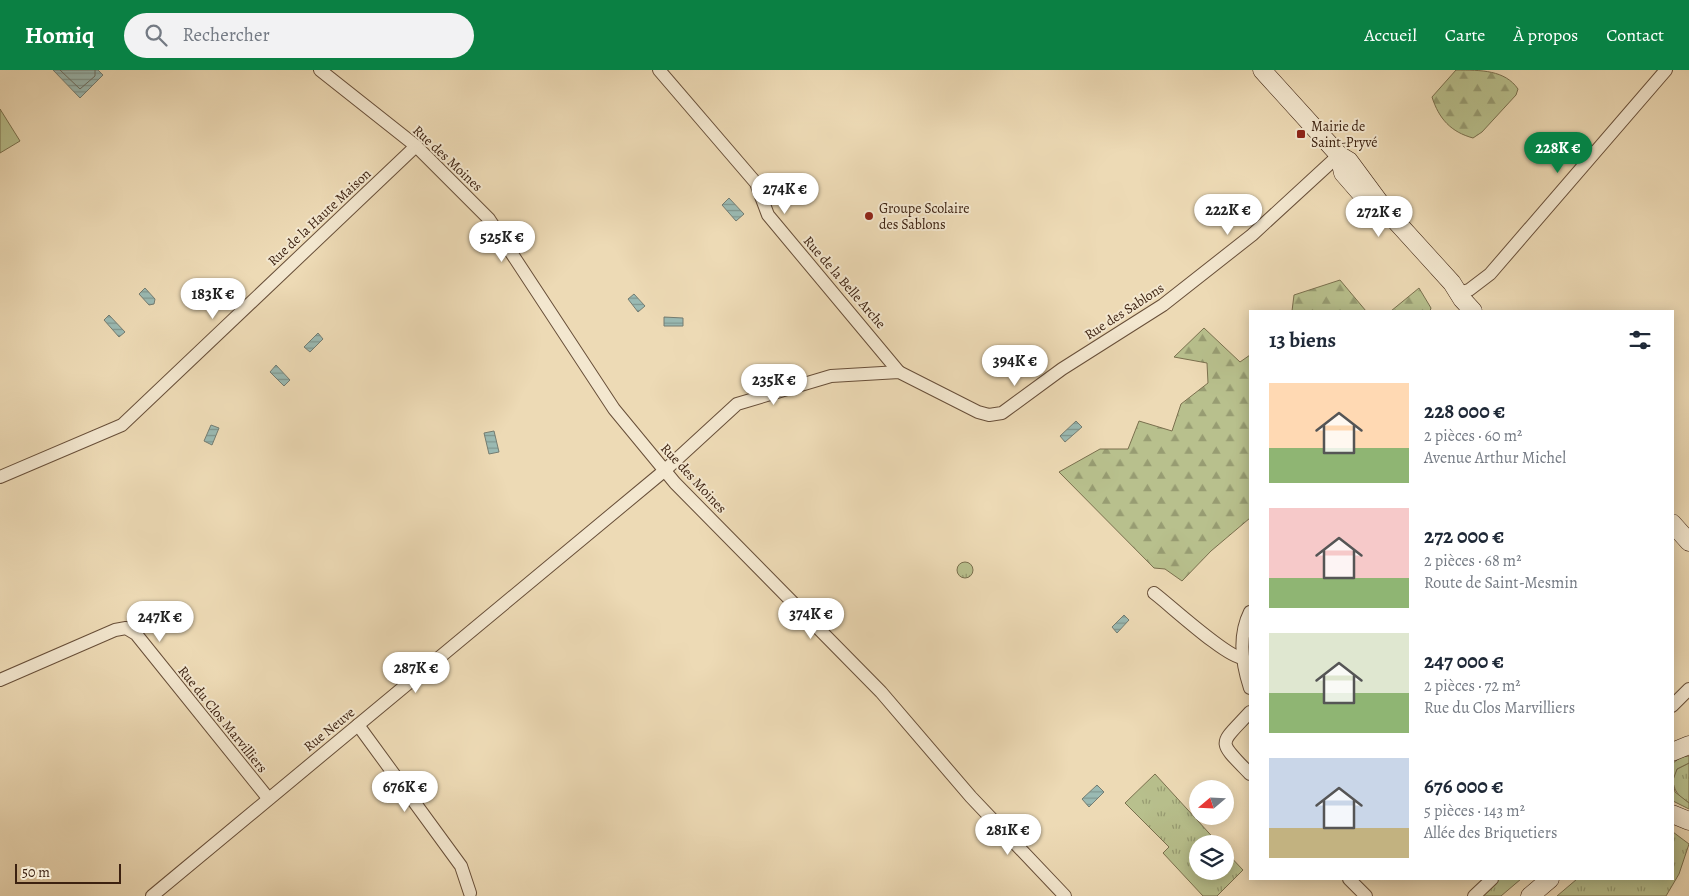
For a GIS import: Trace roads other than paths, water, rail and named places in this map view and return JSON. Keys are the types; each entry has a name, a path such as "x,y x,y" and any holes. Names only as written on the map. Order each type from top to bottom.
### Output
{"main road":[{"path":"1262,70 1339,155 1343,173 1353,185 1442,283 1458,293 1472,310"},
{"path":"1674,525 1689,542"},
{"path":"1674,751 1689,745"},
{"path":"1674,815 1689,821"},
{"path":"1530,896 1549,880"}],"street":[{"name":"Rue des Moines","path":"320,70 416,146 489,219 614,409 664,470 860,670 971,797 1064,896"},
{"name":"Rue de la Belle Arche","path":"659,70 756,183 768,215 899,372"},
{"path":"1458,293 1469,290 1490,274 1666,70"},
{"name":"Rue de la Haute Maison","path":"0,477 122,425 416,146"},
{"name":"Rue des Sablons","path":"899,372 978,412 989,415 1002,413 1062,369 1163,305 1252,235 1339,155"},
{"path":"664,470 737,404 830,376 899,372"},
{"name":"Rue Neuve","path":"152,896 664,470"},
{"path":"1154,593 1223,648 1237,658 1243,658"},
{"path":"1249,615 1244,632 1243,658 1249,684"},
{"name":"Rue du Clos Marvilliers","path":"0,680 115,630 126,628 136,634 268,798"},
{"path":"1674,704 1689,689"},
{"path":"1249,713 1227,734 1225,745 1228,751 1249,773"},
{"path":"358,726 461,866 470,893"},
{"path":"1350,880 1366,896"},
{"path":"1474,896 1491,880"}],"water":[{"path":"53,70 98,70 103,75 80,98"},
{"path":"729,198 744,214 736,221 722,205"},
{"path":"145,288 155,299 154,304 149,305 139,294"},
{"path":"634,294 645,306 638,312 628,299"},
{"path":"109,315 125,332 119,337 104,320"},
{"path":"664,317 683,318 683,326 664,326"},
{"path":"318,333 323,339 310,352 304,347"},
{"path":"276,365 290,380 284,386 270,372"},
{"path":"1076,421 1082,427 1065,442 1060,436"},
{"path":"211,425 219,428 212,445 204,441"},
{"path":"494,431 499,452 489,454 484,433"},
{"path":"1124,615 1129,620 1117,633 1112,627"},
{"path":"1097,785 1104,792 1089,807 1082,799"}],"place":[{"name":"Mairie de Saint-Pryvé","path":"1301,134"},
{"name":"Groupe Scolaire des Sablons","path":"869,216"}]}
